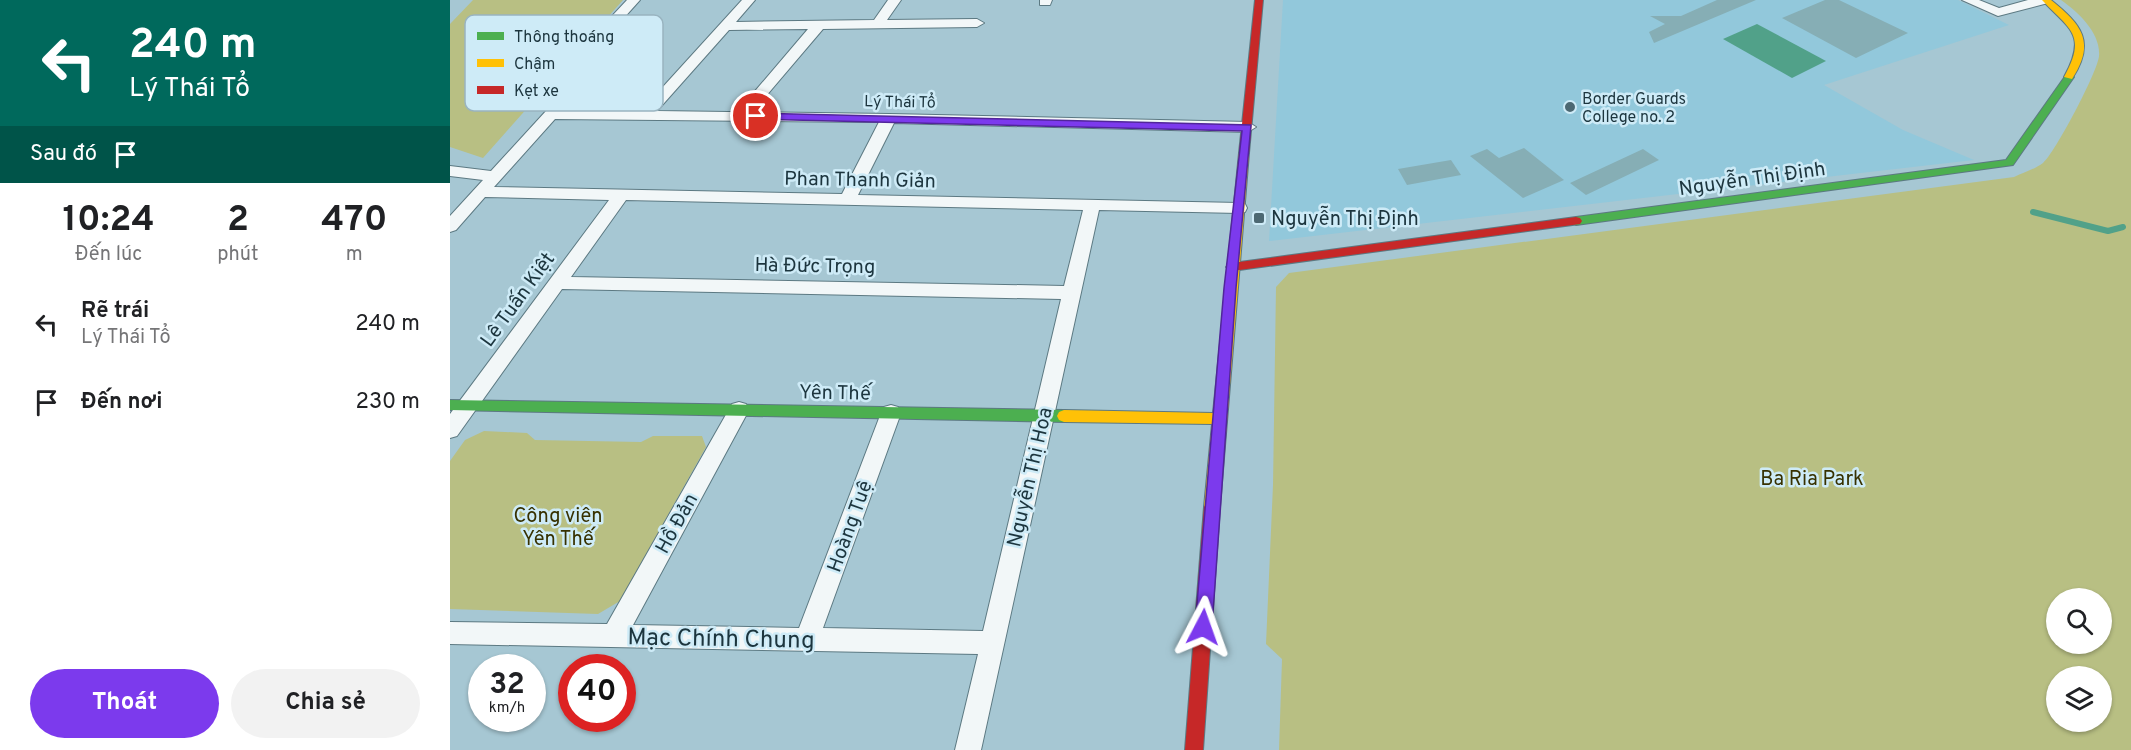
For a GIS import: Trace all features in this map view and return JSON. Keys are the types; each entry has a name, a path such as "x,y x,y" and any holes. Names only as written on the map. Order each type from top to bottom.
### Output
{"street":[{"path":"620,15 634,0"},
{"path":"663,95 749,0"},
{"path":"877,25 895,0"},
{"path":"1194,750 1232,267 1248,128 1259,0"},
{"path":"1968,0 1996,12 2045,0"},
{"name":"Nguyễn Thị Định","path":"1232,267 2009,163 2061,90 2082,53 2080,38 2066,15 2045,0"},
{"path":"724,26 977,23"},
{"path":"755,100 818,26"},
{"path":"645,115 649,111"},
{"name":"Lý Thái Tổ","path":"494,176 551,114 889,118 1248,128"},
{"path":"848,199 889,118"},
{"path":"450,171 494,176"},
{"path":"450,226 494,176"},
{"name":"Phan Thanh Giản","path":"479,192 1239,208"},
{"name":"Lê Tuấn Kiệt","path":"450,430 459,405 557,283 621,195"},
{"name":"Nguyễn Thị Hoa","path":"968,750 1092,205"},
{"name":"Hà Đức Trọng","path":"557,283 1072,293"},
{"name":"Yên Thế","path":"459,405 1219,419"},
{"name":"Hồ Đản","path":"614,636 739,410"},
{"name":"Hoàng Tuệ","path":"807,639 891,413"},
{"name":"Mạc Chính Chung","path":"450,633 992,642"}],"shaded area":[{"name":"Border Guards College no. 2","path":"1283,0 1958,0 2009,25 1824,85 1903,130 1974,160 1269,241"},
{"path":"1757,24 1826,61 1792,78 1723,39"}],"green space":[{"path":"473,0 623,0 610,15 465,15 465,111 525,111 483,158 450,147 450,24"},
{"name":"Ba Ria Park","path":"2061,0 2131,0 2131,750 1279,750 1282,659 1266,644 1273,485 1276,287 1289,273 2014,177 2040,165 2049,156 2092,78 2099,56 2099,47 2092,31 2081,17"},
{"name":"Công viên Yên Thế","path":"484,431 527,433 535,440 641,442 653,436 702,436 706,447 620,601 598,614 450,609 450,461 465,440"}],"building":[{"path":"1717,0 1756,0 1654,43 1649,32 1665,24 1650,16 1681,16"},
{"path":"1825,0 1839,0 1908,33 1856,58 1782,18"},
{"path":"1524,148 1564,180 1523,198 1470,156 1487,149 1499,158"},
{"path":"1643,149 1659,160 1586,195 1570,183"},
{"path":"1451,160 1461,175 1407,185 1398,169"}],"waterway":[{"path":"2033,212 2108,231 2123,227"}],"traffic: fast":[{"path":"1576,221 2009,163 2069,77"},
{"path":"450,405 1064,416"}],"traffic: slow":[{"path":"2046,0 2066,17 2078,34 2080,52 2069,77"},
{"path":"1212,507 1244,153"},
{"path":"1064,416 1219,419"}],"traffic: jam":[{"path":"1244,153 1259,0"},
{"path":"1232,267 1576,221"},
{"path":"1194,750 1212,507"}],"place":[{"name":"Border Guards College no. 2","path":"1570,107"},
{"name":"Nguyễn Thị Định","path":"1259,218"}],"route":[{"path":"756,116 1248,128 1230,288 1203,627"}]}
